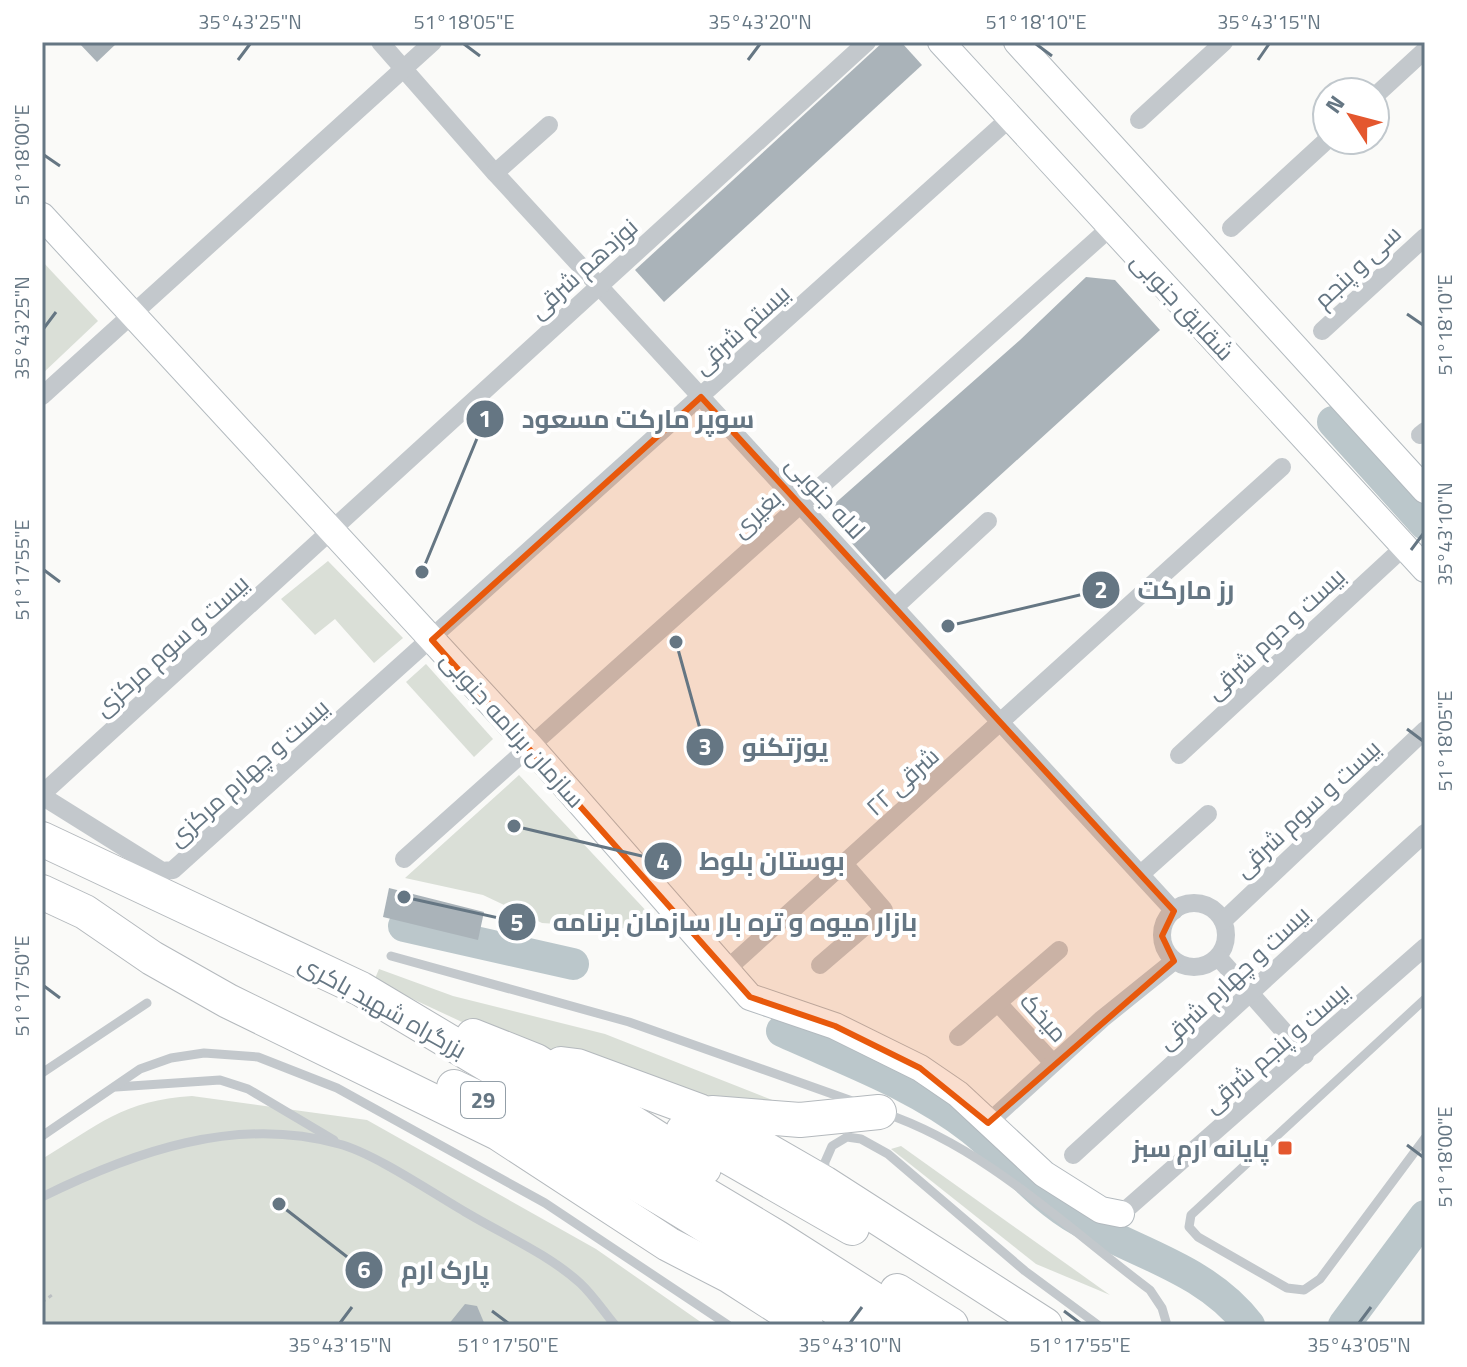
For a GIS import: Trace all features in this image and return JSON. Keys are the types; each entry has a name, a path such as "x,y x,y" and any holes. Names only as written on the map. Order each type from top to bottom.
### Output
{"highway":[{"name":"بزرگراه شهید باکری","path":"42,839 379,1000 776,1237 914,1325"},
{"name":"29","path":"42,892 508,1111 703,1222 861,1325"},
{"name":"29","path":"85,912 152,958 228,1001 498,1133 668,1244 730,1276 806,1325"},
{"name":"29","path":"379,1000 536,1061 951,1325"},
{"path":"536,1061 577,1066 699,1111 824,1183 1045,1325"},
{"path":"536,1061 657,1116 820,1208 1009,1325"},
{"path":"699,1111 800,1120 879,1112"},
{"path":"668,1244 706,1276 779,1325"}],"street":[{"name":"لاله جنوبی","path":"380,42 495,173 1174,911"},
{"path":"42,396 433,42"},
{"name":"نوزدهم شرقی","path":"331,531 867,42"},
{"name":"شقایق جنوبی","path":"941,42 1425,569"},
{"path":"1017,42 1425,490"},
{"path":"1139,120 1224,42"},
{"path":"1391,81 1425,50"},
{"name":"بیستم شرقی","path":"432,640 1010,118"},
{"path":"495,173 549,125"},
{"path":"1231,228 1311,155"},
{"name":"سازمان برنامه جنوبی","path":"42,216 531,747 750,997 835,1026 920,1068 958,1094 1044,1174 1101,1210 1121,1214"},
{"name":"بغیری","path":"404,859 1111,227"},
{"name":"سی و پنجم","path":"1322,331 1425,237"},
{"name":"۲۲ شرقی","path":"726,970 1002,724 1282,467"},
{"path":"895,607 988,521"},
{"name":"بیست و سوم مرکزی","path":"42,795 331,531"},
{"name":"بیست و دوم شرقی","path":"1179,755 1404,547"},
{"name":"بیست و چهارم مرکزی","path":"42,795 162,871 173,870 432,640"},
{"name":"بیست و سوم شرقی","path":"1223,921 1425,730"},
{"path":"1142,873 1208,814"},
{"name":"بیست و چهارم شرقی","path":"1073,1155 1425,833"},
{"path":"820,965 884,910 845,865"},
{"path":"1191,904 1210,907 1223,921 1226,940 1218,957 1201,967 1174,961 1164,945 1162,936 1167,918 1174,911 1191,904"},
{"name":"بیست و پنجم شرقی","path":"1121,1214 1425,947"},
{"name":"میخک","path":"958,1037 1059,950"},
{"path":"1218,957 1305,1055"},
{"path":"988,1123 1053,1063 1174,961"},
{"name":"میخک","path":"998,1003 1053,1063"}],"lane":[{"path":"391,956 629,1022 753,1063 914,1124 974,1156 1150,1290 1162,1308 1167,1325"},
{"path":"1425,999 1191,1215 1189,1227 1198,1237 1287,1288 1304,1290 1320,1279 1425,1138"},
{"path":"42,1073 147,1003"},
{"path":"42,1136 140,1069 171,1058 204,1053 258,1057 337,1088 545,1203 728,1325"},
{"path":"116,1087 205,1080 235,1084 543,1257 580,1283 615,1325"},
{"path":"42,1197 94,1171 183,1142 246,1135 340,1144"},
{"path":"824,1183 825,1162 832,1146 847,1137 861,1139 888,1154 1015,1263 1098,1325"}],"path":[{"path":"42,1302 52,1295"}],"highlighted area":[{"path":"701,397 1174,911 1162,936 1174,961 988,1123 920,1068 835,1026 750,997 432,640"}],"shaded area":[{"path":"42,261 98,321 42,374"},
{"path":"328,561 403,638 374,663 335,619 315,635 281,599"},
{"path":"426,664 493,739 474,757 406,682"},
{"path":"519,775 665,931 542,923 483,895 405,878"},
{"path":"379,969 453,996 605,1034 785,1105 771,1115 492,1036 374,981"},
{"path":"192,1096 367,1120 596,1249 705,1325 42,1325 42,1159 112,1116 168,1098"},
{"path":"901,1146 1110,1295 1036,1264 891,1149"}],"building":[{"path":"78,42 118,42 97,62"},
{"path":"883,42 902,43 922,65 664,302 635,270"},
{"path":"1086,277 1115,280 1160,330 885,580 829,518 832,506 1020,340"},
{"path":"389,888 484,912 478,940 383,917"},
{"path":"465,1304 477,1306 485,1325 448,1325"}],"waterway":[{"path":"1333,422 1425,524"},
{"path":"404,926 573,964"},
{"path":"782,1031 880,1074 950,1113 986,1140 1064,1211 1192,1276 1232,1306 1249,1325"},
{"path":"1344,1325 1425,1216"}],"place":[{"name":"سوپر مارکت مسعود","path":"422,572"},
{"name":"رز مارکت","path":"948,626"},
{"name":"یوزتکنو","path":"676,642"},
{"name":"بوستان بلوط","path":"514,826"},
{"name":"بازار میوه و تره بار سازمان برنامه","path":"404,897"},
{"name":"پایانه ارم سبز","path":"1285,1148"},
{"name":"پارک ارم","path":"279,1204"}]}
